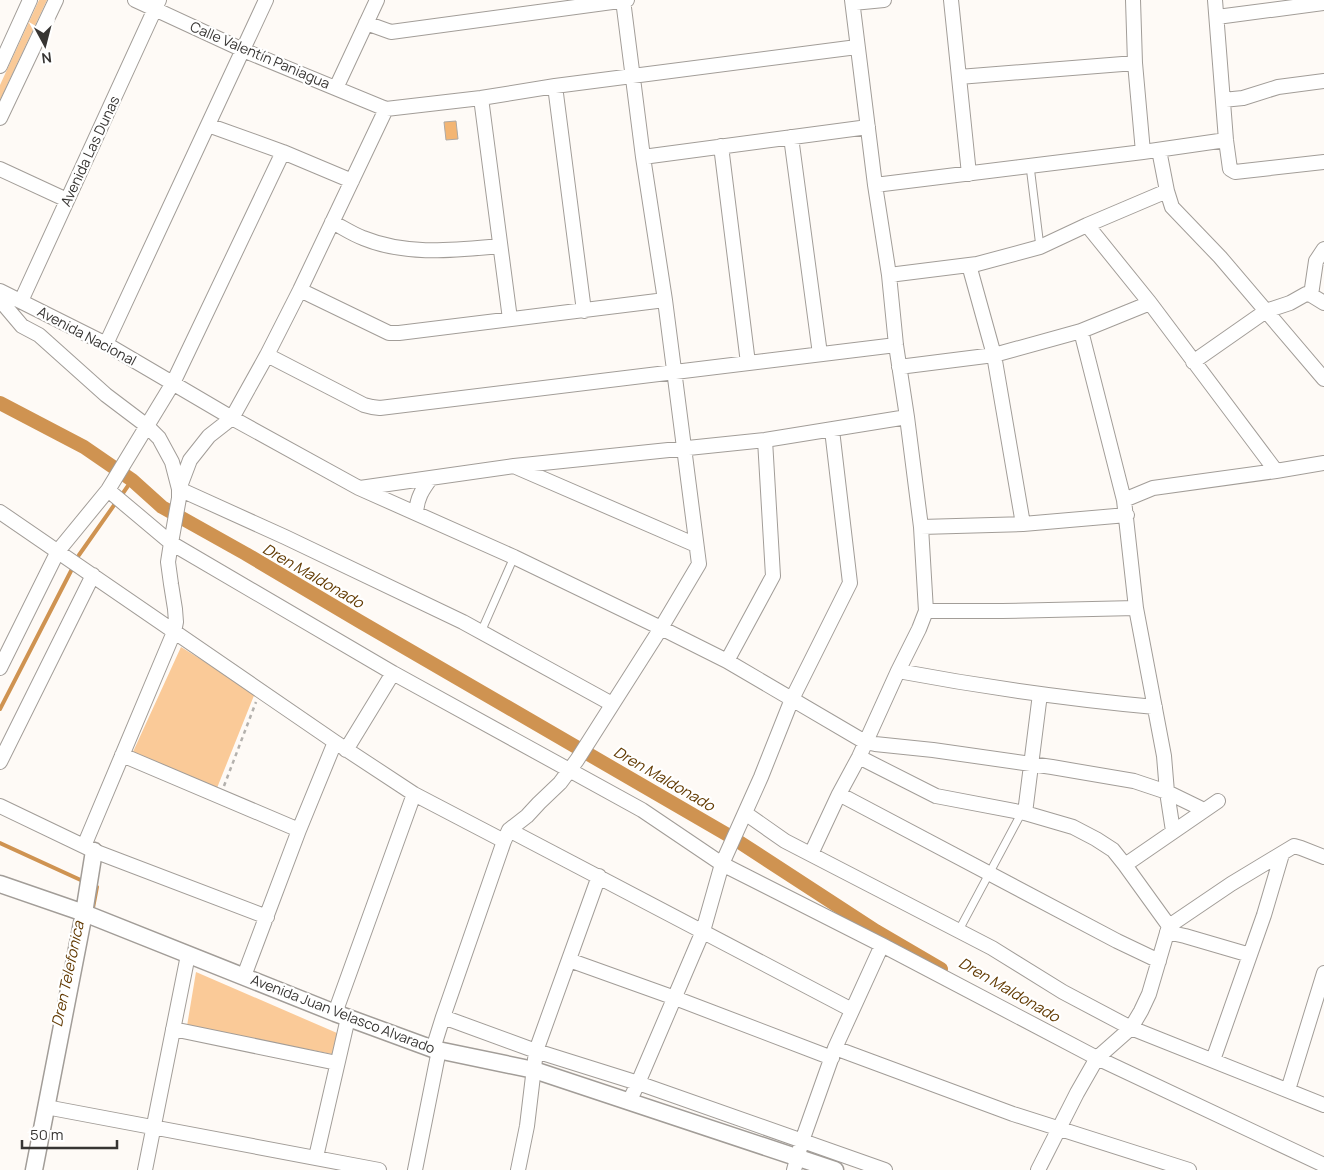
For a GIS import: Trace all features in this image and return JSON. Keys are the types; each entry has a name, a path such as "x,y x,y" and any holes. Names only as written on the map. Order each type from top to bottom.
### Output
{"street":[{"path":"0,66 30,0"},
{"path":"0,118 56,0"},
{"name":"Calle Valentín Paniagua","path":"135,0 157,5 243,50 386,109"},
{"path":"106,344 266,0"},
{"path":"336,88 377,0"},
{"path":"415,1170 442,1017 506,835 560,784 574,765 661,628 699,564 665,300 642,157 634,76 623,0"},
{"path":"366,23 390,32 545,6 627,0"},
{"path":"811,854 839,794 859,757 926,611 920,527 907,417 852,2 884,0"},
{"path":"951,0 969,174"},
{"path":"1133,0 1135,63 1142,152"},
{"path":"1215,0 1230,168 1235,172 1324,162"},
{"path":"1216,17 1324,3"},
{"name":"Avenida Las Dunas","path":"21,301 157,5"},
{"path":"179,489 190,460 209,436 232,418 267,355 386,109 857,47"},
{"path":"959,78 1135,63"},
{"path":"1223,100 1243,98 1278,87 1324,81"},
{"path":"555,86 584,311"},
{"path":"481,98 510,319"},
{"path":"208,125 283,152 352,181"},
{"path":"642,157 868,127"},
{"path":"791,137 820,354"},
{"path":"875,185 1226,140"},
{"path":"721,146 748,363"},
{"path":"1159,150 1166,191 1172,207 1220,257 1324,379"},
{"path":"0,668 58,551 108,490 173,382 283,152"},
{"path":"0,169 67,200"},
{"path":"889,275 978,264 1040,247 1166,191"},
{"path":"332,222 362,238 410,250 440,251 500,246"},
{"path":"1087,225 1150,303 1276,471"},
{"path":"1311,295 1316,262 1324,249"},
{"path":"970,265 994,355 1023,524"},
{"path":"300,290 390,333 665,300"},
{"name":"Avenida Nacional","path":"0,291 106,344 232,418 359,488 514,557 727,661 865,742"},
{"path":"1193,362 1266,311 1290,303 1306,294 1324,303"},
{"path":"0,300 22,326 39,335 106,395 147,426 159,438 172,462 179,489 178,508 168,562 176,622 174,632 122,755 89,848 84,913 34,1170"},
{"path":"899,367 994,355 1081,331 1150,303"},
{"path":"1081,331 1127,515 1136,608 1164,756 1173,831"},
{"path":"267,355 364,405 380,408 896,345"},
{"path":"359,488 514,466 765,440 907,417"},
{"path":"629,1102 703,931 722,864 761,777 792,699 850,583 832,430"},
{"path":"727,661 773,576 765,440"},
{"path":"1124,500 1153,488 1324,463"},
{"path":"514,466 696,546"},
{"path":"416,513 417,501 423,488 431,478"},
{"path":"179,489 342,563 463,622 612,704"},
{"path":"108,490 172,537 394,673 574,765 722,864 882,945 1097,1058 1324,1165"},
{"path":"0,512 260,692 414,794 599,876 852,1010"},
{"path":"920,527 1023,524 1127,515"},
{"path":"0,762 93,575"},
{"path":"926,611 1002,612 1136,608"},
{"path":"898,671 1040,694 1155,708"},
{"path":"244,976 299,830 341,746 394,673"},
{"path":"1024,812 1040,694"},
{"path":"865,742 1031,764 1134,782 1167,792 1204,810"},
{"path":"122,755 299,830"},
{"path":"859,757 936,796 1024,812 1081,831 1112,850 1125,865 1168,929 1185,936 1250,955"},
{"path":"316,1157 337,1062 341,1015 414,794"},
{"path":"839,794 1117,942 1159,961"},
{"path":"1125,865 1218,801"},
{"path":"0,806 89,848 267,917"},
{"path":"745,813 785,841 959,930 1063,992 1131,1028 1324,1105"},
{"path":"1038,1170 1097,1058 1131,1028 1141,1011 1149,994 1168,929 1231,884 1294,846 1320,852"},
{"path":"1213,1060 1264,915 1282,854"},
{"path":"518,1170 527,1126 536,1051 599,876"},
{"name":"Avenida Juan Velasco Alvarado","path":"0,884 84,913 341,1015 436,1049 534,1070 629,1102 795,1164 835,1170"},
{"path":"795,1164 834,1053 882,945"},
{"path":"146,1170 188,955"},
{"path":"569,960 1013,1114 1189,1170"},
{"path":"1288,1090 1318,1016 1324,974"},
{"path":"442,1017 536,1051 638,1083 885,1170"},
{"path":"173,1029 337,1062"},
{"path":"46,1107 379,1170"}],"lane":[{"path":"1030,166 1040,247"},
{"path":"481,632 514,557"},
{"path":"959,930 1024,812"}],"path":[{"path":"220,797 260,692"}],"shaded area":[{"path":"39,0 47,0 0,100 0,85"},
{"path":"181,647 255,693 217,788 132,754"},
{"path":"196,972 337,1033 332,1054 187,1026"}],"building":[{"path":"456,121 458,139 446,140 444,122"}],"waterway":[{"name":"Dren Maldonado","path":"0,403 84,447 132,480 162,507 733,838 876,931 941,969"},
{"name":"Dren Telefonica","path":"121,496 132,480"},
{"name":"Dren Telefonica","path":"79,555 117,501"},
{"name":"Dren Telefonica","path":"0,709 72,569"},
{"name":"Dren Telefonica","path":"0,843 85,882"},
{"name":"Dren Telefonica","path":"93,908 97,887 94,886"}]}
